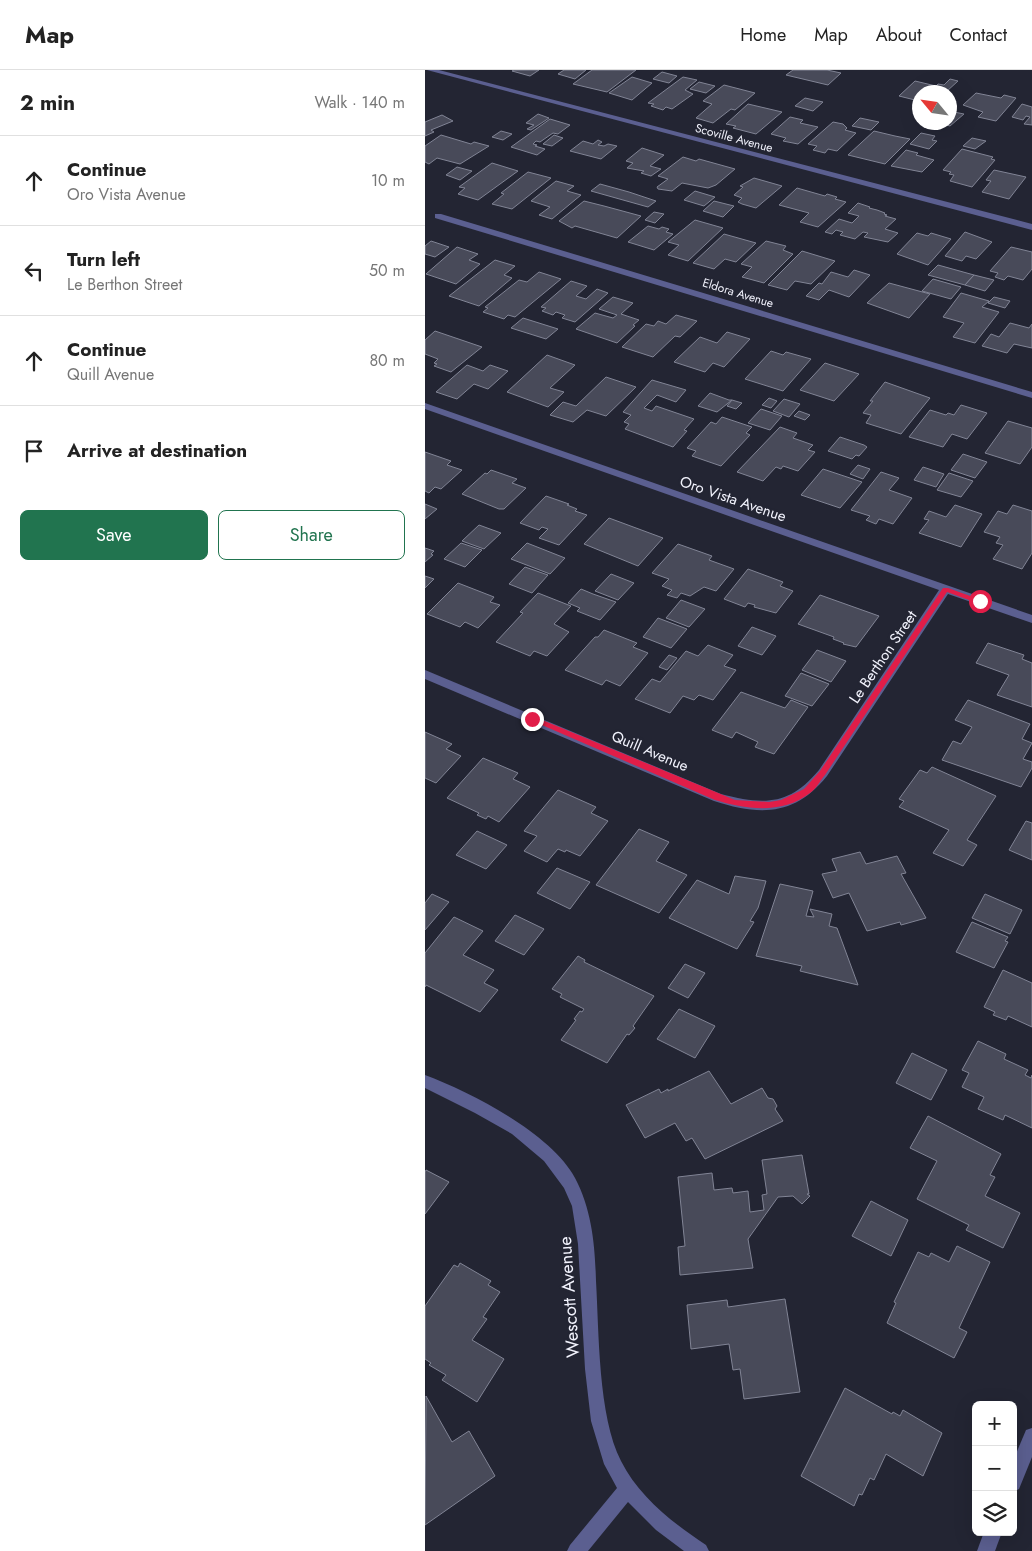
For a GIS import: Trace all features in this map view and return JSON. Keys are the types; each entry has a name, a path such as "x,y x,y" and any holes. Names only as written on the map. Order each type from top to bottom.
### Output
{"street":[{"name":"Scoville Avenue","path":"431,70 1032,228"},
{"name":"Eldora Avenue","path":"438,216 1032,395"},
{"name":"Oro Vista Avenue","path":"425,406 1032,619"},
{"name":"Le Berthon Street","path":"845,741 946,589"},
{"name":"Quill Avenue","path":"425,674 718,798 735,803 769,805 795,798 807,791 823,773 845,741"},
{"name":"Wescott Avenue","path":"425,1081 496,1118 529,1138 563,1173 581,1211 585,1228 599,1411 604,1438 613,1463 628,1489 653,1515 685,1542 700,1551"},
{"path":"1017,1473 1032,1436"},
{"path":"576,1551 628,1489"},
{"path":"985,1551 991,1536"}],"building":[{"path":"539,70 530,76 512,71"},
{"path":"564,70 586,70 575,79 558,74"},
{"path":"592,70 636,70 607,92 573,84"},
{"path":"793,70 827,70 841,73 828,85 786,75"},
{"path":"662,72 677,76 669,83 653,79"},
{"path":"632,77 652,83 632,100 609,93"},
{"path":"683,77 697,80 685,90 693,94 672,109 666,107 663,110 651,106 654,104 648,103"},
{"path":"950,79 958,81 954,85 944,85"},
{"path":"915,81 932,85 912,85 912,99 899,96"},
{"path":"699,82 715,86 706,93 690,89"},
{"path":"724,85 755,93 735,110 731,109 713,123 696,118 712,104 703,101"},
{"path":"976,93 1001,98 1004,95 1016,98 996,121 978,117 983,112 963,105"},
{"path":"805,98 823,102 813,111 795,106"},
{"path":"748,104 782,112 756,134 733,128 736,126 726,124"},
{"path":"1022,104 1032,107 1032,125 1024,124 1030,117 1026,116 1023,120 1012,117"},
{"path":"957,113 964,114 957,120"},
{"path":"538,114 549,118 531,130 527,129 534,125 526,123"},
{"path":"442,115 453,121 431,130 434,132 425,136 425,122"},
{"path":"790,117 803,120 800,123 818,127 798,144 783,141 786,138 771,134"},
{"path":"860,118 879,122 871,130 852,126"},
{"path":"550,119 570,125 558,134 553,133 540,142 536,141 533,144 537,145 535,146 545,149 537,155 511,147"},
{"path":"833,122 843,124 847,128 845,130 856,133 837,151 828,149 825,153 813,150 817,146 808,144"},
{"path":"501,131 512,134 503,140 492,137"},
{"path":"874,131 910,139 885,164 848,155"},
{"path":"921,133 935,136 932,140 937,141 929,149 910,144"},
{"path":"441,135 471,144 474,142 489,146 460,164 437,158 429,164 425,162 425,146"},
{"path":"554,135 563,138 552,146 543,144"},
{"path":"972,138 986,141 975,149 963,146"},
{"path":"598,140 602,142 598,145 604,146 608,144 617,146 601,159 570,151 583,141 593,144"},
{"path":"642,148 664,155 650,166 661,169 651,176 641,173 644,171 627,168 633,163 626,161"},
{"path":"962,149 993,157 991,159 995,160 972,187 950,181 954,175 943,170"},
{"path":"906,150 934,160 922,172 891,166"},
{"path":"683,157 696,161 699,159 735,169 716,185 708,188 682,183 672,191 658,189 657,187 668,179 658,176"},
{"path":"492,163 518,171 478,200 458,194 465,188 459,187"},
{"path":"457,167 472,171 460,180 446,175"},
{"path":"994,170 1026,177 1009,199 982,192 991,181 986,180"},
{"path":"528,172 551,178 512,209 492,204 504,194 501,193"},
{"path":"754,178 782,186 756,208 738,202 742,198 734,195 743,187 740,186"},
{"path":"556,181 574,186 567,191 581,195 552,219 539,215 550,207 531,201"},
{"path":"600,184 656,201 648,207 591,191"},
{"path":"797,188 825,196 827,194 837,197 835,199 846,202 818,227 800,222 809,213 779,205"},
{"path":"695,191 715,197 704,206 684,200"},
{"path":"584,201 641,216 617,238 575,226 572,228 559,221"},
{"path":"714,201 734,206 723,217 703,211"},
{"path":"858,203 885,213 887,215 885,216 896,219 885,229 898,233 888,242 864,237 868,233 863,232 855,239 840,235 843,232 836,230 832,234 825,232 839,219 852,223 859,216 848,213"},
{"path":"654,212 664,214 655,223 645,220"},
{"path":"695,220 723,228 688,261 668,255 679,245 668,242"},
{"path":"648,226 669,229 666,232 673,234 654,250 628,242"},
{"path":"965,232 992,242 976,259 966,256 962,261 945,256"},
{"path":"917,233 928,236 931,233 951,239 928,265 897,254"},
{"path":"724,234 756,243 736,262 725,259 714,269 693,263"},
{"path":"431,241 449,247 435,257 425,254 425,246"},
{"path":"766,241 786,246 783,250 793,254 764,283 742,277 752,267 741,264"},
{"path":"457,247 478,254 469,260 480,264 456,284 426,274"},
{"path":"1011,247 1032,252 1032,269 1023,280 1008,276 1004,280 995,277 998,273 990,271"},
{"path":"802,251 835,261 811,284 795,281 787,290 768,285"},
{"path":"495,260 515,266 504,275 512,278 479,306 449,296"},
{"path":"938,265 974,275 965,285 928,275"},
{"path":"854,270 870,275 849,297 829,290 819,300 806,296 819,283 822,284 831,272 848,277"},
{"path":"539,272 561,279 515,317 508,315 504,319 483,312 488,308 485,307 519,280 527,282"},
{"path":"974,275 994,280 985,291 965,285"},
{"path":"933,279 961,287 951,299 922,291"},
{"path":"571,281 587,286 576,296 586,299 597,289 608,293 575,322 562,318 565,315 556,312 553,315 542,311 546,308 541,307"},
{"path":"889,283 930,294 909,318 867,303"},
{"path":"961,293 989,301 982,307 999,312 975,343 953,337 964,323 943,317"},
{"path":"613,297 633,303 621,314 639,320 617,343 576,329 595,313 613,318 617,315 599,309"},
{"path":"994,297 1010,301 1005,308 988,303"},
{"path":"676,315 697,321 680,337 675,336 653,357 622,347 646,324 654,326 658,321 666,324"},
{"path":"523,318 558,329 546,339 511,328"},
{"path":"1010,323 1029,328 1032,324 1032,348 1014,344 1007,353 982,346 991,334 999,337"},
{"path":"435,331 482,347 451,372 434,366 437,364 434,363 438,359 425,354 425,340"},
{"path":"727,332 750,339 724,367 713,363 705,372 674,362 700,337 717,343"},
{"path":"771,351 783,355 786,352 811,359 783,391 745,379"},
{"path":"547,355 575,365 550,388 564,392 548,407 507,392"},
{"path":"825,363 859,374 834,401 800,390"},
{"path":"467,365 483,371 490,365 508,371 488,389 474,384 457,399 436,392"},
{"path":"606,377 636,387 606,416 587,410 573,422 550,415 563,402 576,406"},
{"path":"652,380 686,390 676,402 657,395 644,408 652,411 656,406 694,419 684,430 687,431 673,447 625,429 629,424 624,422 631,415 623,412"},
{"path":"885,382 930,398 901,434 866,423 871,415 863,413"},
{"path":"710,393 732,400 717,412 698,406"},
{"path":"769,398 777,401 771,408 762,405"},
{"path":"784,399 800,404 789,417 773,411"},
{"path":"732,400 742,403 736,409 727,406"},
{"path":"961,405 987,413 967,439 952,434 943,447 909,437 930,410 946,415 948,413 954,415"},
{"path":"761,409 782,416 770,430 748,423"},
{"path":"799,411 810,415 805,420 794,416"},
{"path":"722,417 752,427 746,433 750,435 721,466 692,456 696,451 687,448 711,422 716,424"},
{"path":"1008,421 1032,428 1032,447 1020,464 985,453"},
{"path":"780,427 797,433 793,438 813,445 808,450 815,452 798,471 783,466 781,469 776,467 763,481 737,472"},
{"path":"840,437 867,447 859,456 856,455 852,459 828,451"},
{"path":"425,452 451,461 447,465 462,470 441,489 435,487 429,493 425,491"},
{"path":"963,454 987,462 975,478 951,470"},
{"path":"858,465 870,469 863,479 850,474"},
{"path":"923,467 944,474 936,487 914,480"},
{"path":"823,469 862,482 840,508 801,495"},
{"path":"491,470 517,479 512,483 526,488 504,509 499,509 462,494 485,473 487,474"},
{"path":"881,472 899,478 889,490 912,498 893,524 879,519 876,524 866,520 870,516 851,510"},
{"path":"949,473 973,481 961,497 937,490"},
{"path":"546,496 569,504 567,505 577,509 575,511 587,515 559,545 539,538 548,529 542,527 539,530 520,523"},
{"path":"425,504 437,509 425,519"},
{"path":"955,505 982,514 961,547 919,533 929,520 924,519 929,511 946,517"},
{"path":"1013,505 1032,511 1032,553 1022,569 993,559 1003,545 996,543 1000,537 984,532 998,511 1007,514"},
{"path":"609,518 663,538 638,566 584,544"},
{"path":"479,525 501,533 484,549 462,541"},
{"path":"461,543 482,550 465,567 444,559"},
{"path":"527,543 565,558 550,574 511,559"},
{"path":"678,544 712,556 709,560 734,569 716,591 704,587 690,596 681,593 677,598 667,595 672,590 662,586 669,579 652,573"},
{"path":"425,548 434,551 431,554 433,555 425,562"},
{"path":"525,567 548,575 532,593 509,584"},
{"path":"748,569 783,582 780,586 793,591 776,613 754,607 755,605 748,603 745,607 724,599"},
{"path":"611,574 634,583 618,600 595,591"},
{"path":"425,576 434,579 425,588"},
{"path":"458,583 494,597 490,602 500,605 478,628 465,622 460,627 427,614"},
{"path":"581,589 616,602 600,620 577,611 580,608 568,603"},
{"path":"538,593 571,606 554,624 569,632 547,656 534,651 530,656 496,642 523,613 520,612"},
{"path":"820,595 879,616 856,647 843,644 833,639 834,637 798,624"},
{"path":"681,600 705,609 689,627 666,618"},
{"path":"658,618 687,629 671,648 643,637"},
{"path":"752,627 776,636 762,655 738,646"},
{"path":"604,630 637,643 633,647 648,653 620,686 606,680 602,685 565,670 595,637 598,637"},
{"path":"988,643 1024,655 1022,659 1032,663 1032,707 997,695 1009,675 976,663"},
{"path":"708,645 733,655 724,666 736,670 713,700 699,695 694,700 683,696 670,713 635,699 652,679 660,682 686,651 698,656"},
{"path":"817,650 846,661 831,682 802,670"},
{"path":"669,655 677,658 667,670 659,667"},
{"path":"801,673 829,684 812,706 785,696"},
{"path":"741,692 785,708 791,700 808,707 774,754 755,747 758,742 736,732 732,738 712,730"},
{"path":"968,700 1030,724 1022,739 1032,743 1023,759 1032,762 1032,768 1021,787 942,760 953,741 961,744 972,727 955,720"},
{"path":"425,732 452,744 446,749 461,756 436,783 425,778"},
{"path":"483,758 518,773 513,779 530,787 499,822 488,816 486,819 477,815 479,813 447,798"},
{"path":"932,767 996,796 967,840 977,845 963,866 933,853 949,830 899,807 904,801 899,799 920,770 927,773"},
{"path":"558,790 596,807 591,813 608,821 580,856 558,849 547,862 524,851 537,836 524,831"},
{"path":"1026,821 1032,823 1032,860 1009,850"},
{"path":"639,829 669,842 656,861 687,875 659,913 596,885"},
{"path":"477,831 507,845 486,869 456,855"},
{"path":"860,852 866,864 897,856 906,873 901,874 926,918 901,925 900,922 867,931 849,893 833,898 822,874 837,871 832,859"},
{"path":"557,868 590,882 570,909 537,893"},
{"path":"735,876 766,881 758,908 750,921 754,922 737,949 669,918 697,880 729,894"},
{"path":"780,884 813,891 806,916 814,917 810,909 832,914 829,926 837,928 858,985 800,971 802,966 756,956"},
{"path":"432,894 449,902 425,930 425,903"},
{"path":"985,894 1022,910 1010,934 972,918"},
{"path":"515,915 544,929 524,955 495,941"},
{"path":"454,917 483,931 463,955 494,970 484,983 498,990 480,1012 426,985 425,987 425,953"},
{"path":"972,922 1008,937 1005,941 1008,942 994,968 956,952"},
{"path":"578,956 585,960 584,962 654,996 633,1026 635,1028 629,1035 627,1034 607,1063 561,1040 576,1020 574,1019 584,1009 560,997 562,994 552,989"},
{"path":"685,964 705,973 688,998 668,988"},
{"path":"1003,970 1032,983 1032,1027 1008,1016 1006,1020 993,1015 995,1012 984,1007"},
{"path":"679,1009 715,1026 695,1058 657,1039"},
{"path":"978,1041 1006,1054 1004,1059 1028,1070 1025,1075 1031,1078 1032,1075 1032,1128 1005,1115 1003,1120 978,1109 984,1097 962,1087 969,1073 962,1070"},
{"path":"912,1053 947,1070 931,1100 896,1083"},
{"path":"709,1071 731,1104 762,1088 768,1098 773,1099 777,1106 775,1109 783,1121 705,1159 692,1138 686,1141 675,1123 645,1138 626,1105 659,1089 661,1093 668,1089 668,1091"},
{"path":"928,1116 1001,1154 990,1175 995,1177 985,1196 1020,1213 1003,1248 966,1230 969,1225 917,1199 937,1161 910,1148"},
{"path":"802,1155 809,1194 807,1194 810,1196 802,1204 793,1196 778,1197 748,1239 753,1268 680,1275 678,1247 685,1246 678,1177 712,1173 714,1190 732,1188 733,1193 748,1191 750,1212 764,1210 762,1195 767,1194 762,1160"},
{"path":"426,1170 449,1182 425,1214 425,1172"},
{"path":"871,1201 908,1220 891,1256 852,1236"},
{"path":"957,1246 990,1262 959,1328 967,1332 954,1358 887,1323 896,1303 894,1302 918,1252 929,1257 931,1253 949,1262"},
{"path":"460,1263 491,1281 488,1285 500,1292 483,1317 487,1319 472,1340 504,1359 477,1402 442,1380 446,1375 429,1365 431,1363 425,1359 425,1306 454,1265 458,1267"},
{"path":"785,1299 800,1392 744,1399 740,1369 733,1370 729,1344 691,1349 687,1305 727,1300 728,1307"},
{"path":"845,1388 892,1414 893,1412 900,1416 903,1410 942,1433 923,1476 886,1454 874,1480 870,1478 862,1495 859,1494 854,1506 801,1476"},
{"path":"426,1396 452,1442 469,1431 495,1476 425,1525"}],"route":[{"path":"532,719 718,798 735,803 754,805 769,805 783,802 807,791 823,773 946,589 980,601"}]}
